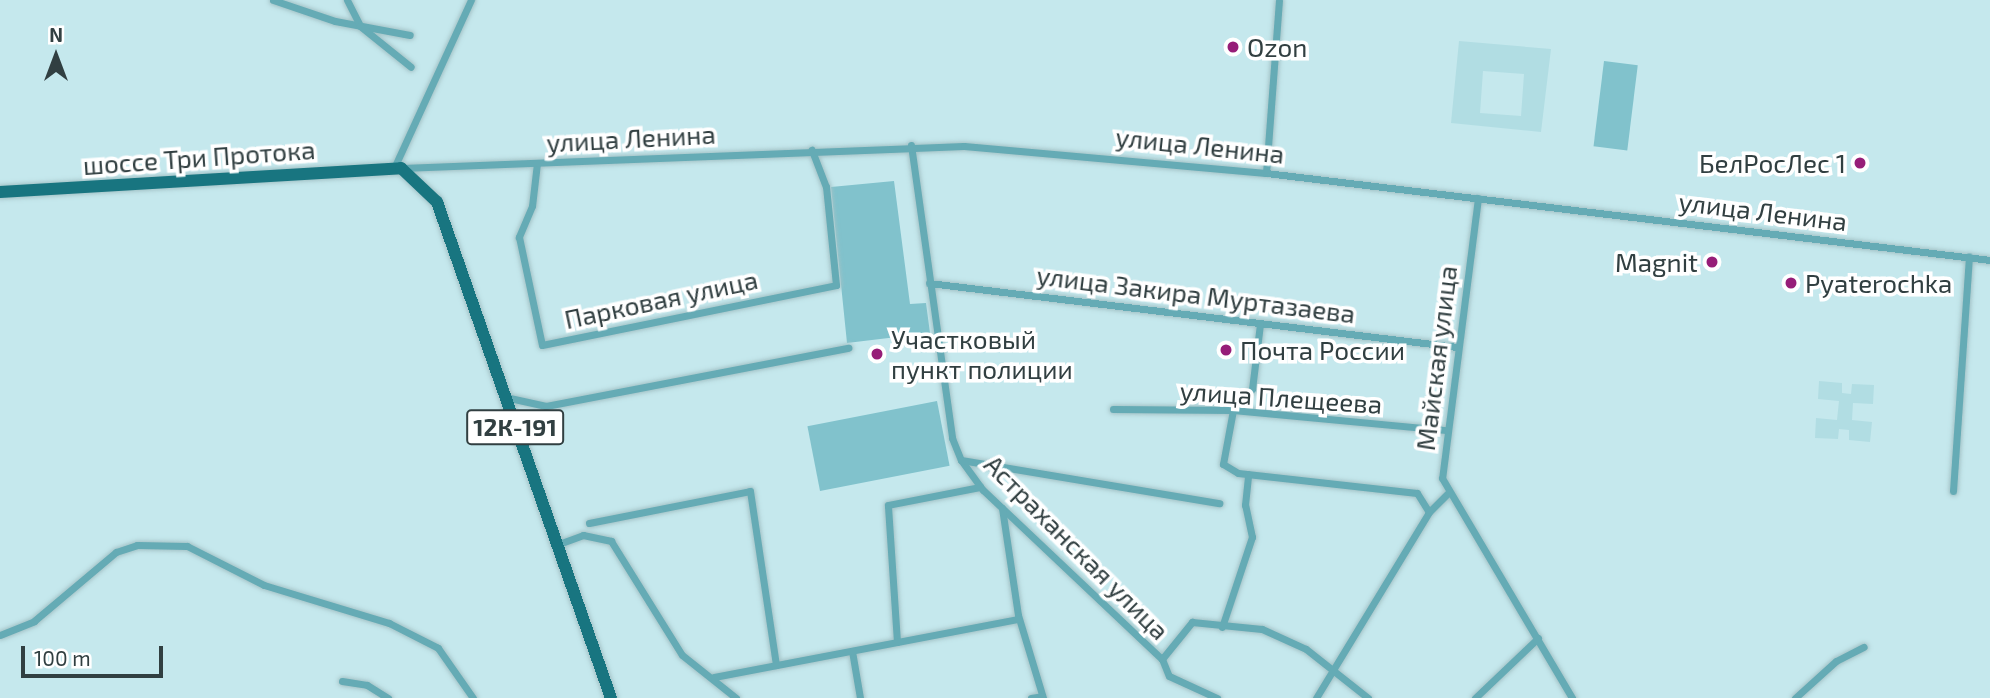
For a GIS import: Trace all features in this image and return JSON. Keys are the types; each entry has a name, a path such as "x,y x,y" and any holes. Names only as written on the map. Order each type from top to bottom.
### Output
{"main road":[{"name":"шоссе Три Протока","path":"0,192 398,168"},
{"name":"12К-191","path":"398,168 437,202 611,698"}],"street":[{"path":"273,0 360,26 410,35"},
{"path":"347,0 360,26 411,68"},
{"path":"398,168 471,0"},
{"path":"1266,173 1279,0"},
{"name":"улица Ленина","path":"398,168 912,145 1266,173 1990,260"},
{"name":"Астраханская улица","path":"912,145 952,438 961,460 980,487 1162,659 1169,676 1217,698"},
{"name":"Парковая улица","path":"537,163 533,206 519,237 542,345 836,285 826,187 811,150"},
{"name":"Майская улица","path":"1478,198 1446,430 1442,478 1572,698"},
{"path":"1953,491 1969,257"},
{"name":"улица Закира Муртазаева","path":"929,283 1457,347"},
{"path":"1260,324 1252,389 1233,410 1223,464 1248,474 1418,493 1429,512"},
{"path":"504,396 546,406 848,348"},
{"name":"улица Плещеева","path":"1113,409 1233,410 1446,430"},
{"path":"961,460 1219,503"},
{"path":"1222,627 1252,537 1245,505 1248,474"},
{"path":"897,642 888,505 980,487"},
{"path":"589,523 750,491 776,665"},
{"path":"1316,698 1429,512 1449,492"},
{"path":"1002,508 1019,619 1042,697 1031,698"},
{"path":"556,545 583,536 611,541 682,655 715,677 736,698"},
{"path":"0,635 34,621 116,552 136,545 187,546 264,585 388,623 438,648 473,698"},
{"path":"715,677 1019,619"},
{"path":"1162,659 1192,622 1262,629 1307,649 1332,672 1368,698"},
{"path":"1475,698 1538,638"},
{"path":"1795,698 1821,682 1836,661 1864,647"},
{"path":"852,651 860,698"},
{"path":"342,681 367,685 388,698"}],"shaded area":[{"path":"1459,41 1551,49 1541,132 1451,123","holes":["1483,71 1524,74 1521,116 1480,113"]},
{"path":"1604,61 1638,65 1627,151 1594,146"},
{"path":"894,181 910,304 926,303 930,333 847,343 831,187"},
{"path":"1819,381 1842,383 1842,393 1851,394 1852,384 1874,385 1873,404 1853,403 1852,420 1872,422 1870,442 1849,440 1849,430 1839,429 1838,439 1815,438 1816,418 1837,420 1839,401 1818,399"},
{"path":"937,401 950,466 820,491 807,426"}],"place":[{"name":"Ozon","path":"1233,47"},
{"name":"БелРосЛес 1","path":"1860,163"},
{"name":"Magnit","path":"1712,262"},
{"name":"Pyaterochka","path":"1791,283"},
{"name":"Почта России","path":"1226,350"},
{"name":"Участковый пункт полиции","path":"877,354"}]}
